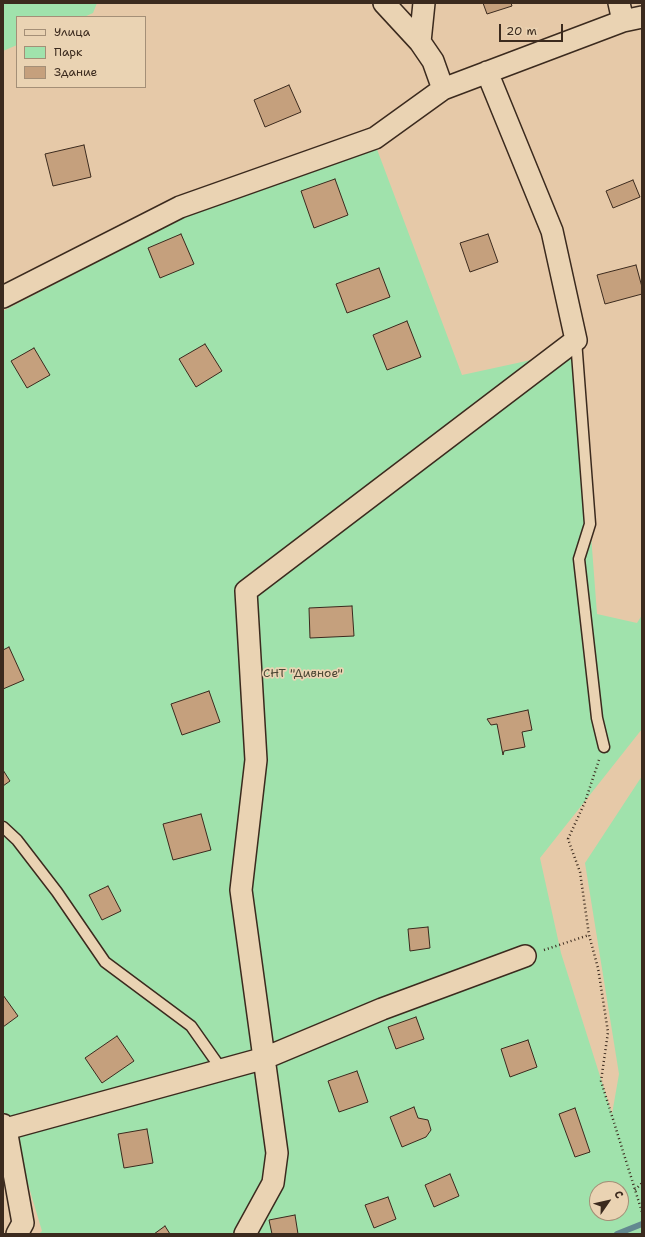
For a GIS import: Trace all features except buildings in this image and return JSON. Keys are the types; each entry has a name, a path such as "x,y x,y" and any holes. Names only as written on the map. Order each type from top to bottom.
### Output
{"street":[{"path":"384,3 420,42 433,61 443,89"},
{"path":"420,42 424,3"},
{"path":"3,298 180,207 375,138 443,89 628,14"},
{"path":"245,1234 273,1183 277,1153 241,890 256,760 246,591 576,340 552,232 487,72"},
{"path":"17,1234 23,1223 4,1127 265,1058 382,1009 525,956"}],"lane":[{"path":"576,340 590,524 579,559 596,718 604,747"},
{"path":"3,827 17,840 39,869 105,962 191,1026 222,1070"}],"path":[{"path":"604,747 585,802 568,839 580,872 589,934 598,968 608,1032 601,1081 642,1212"},
{"path":"525,956 589,934"},
{"path":"635,1190 642,1183"}],"green space":[{"path":"3,3 97,3 93,13 86,16 16,16 16,45 3,51"},
{"name":"СНТ \"Дивное\"","path":"375,144 462,375 577,350 597,614 637,623 642,615 642,729 540,858 561,953 612,1114 619,1074 585,863 642,776 642,1234 39,1234 42,1231 12,1130 3,1118 3,311 186,216"}],"waterway":[{"path":"617,1234 642,1224"}]}
